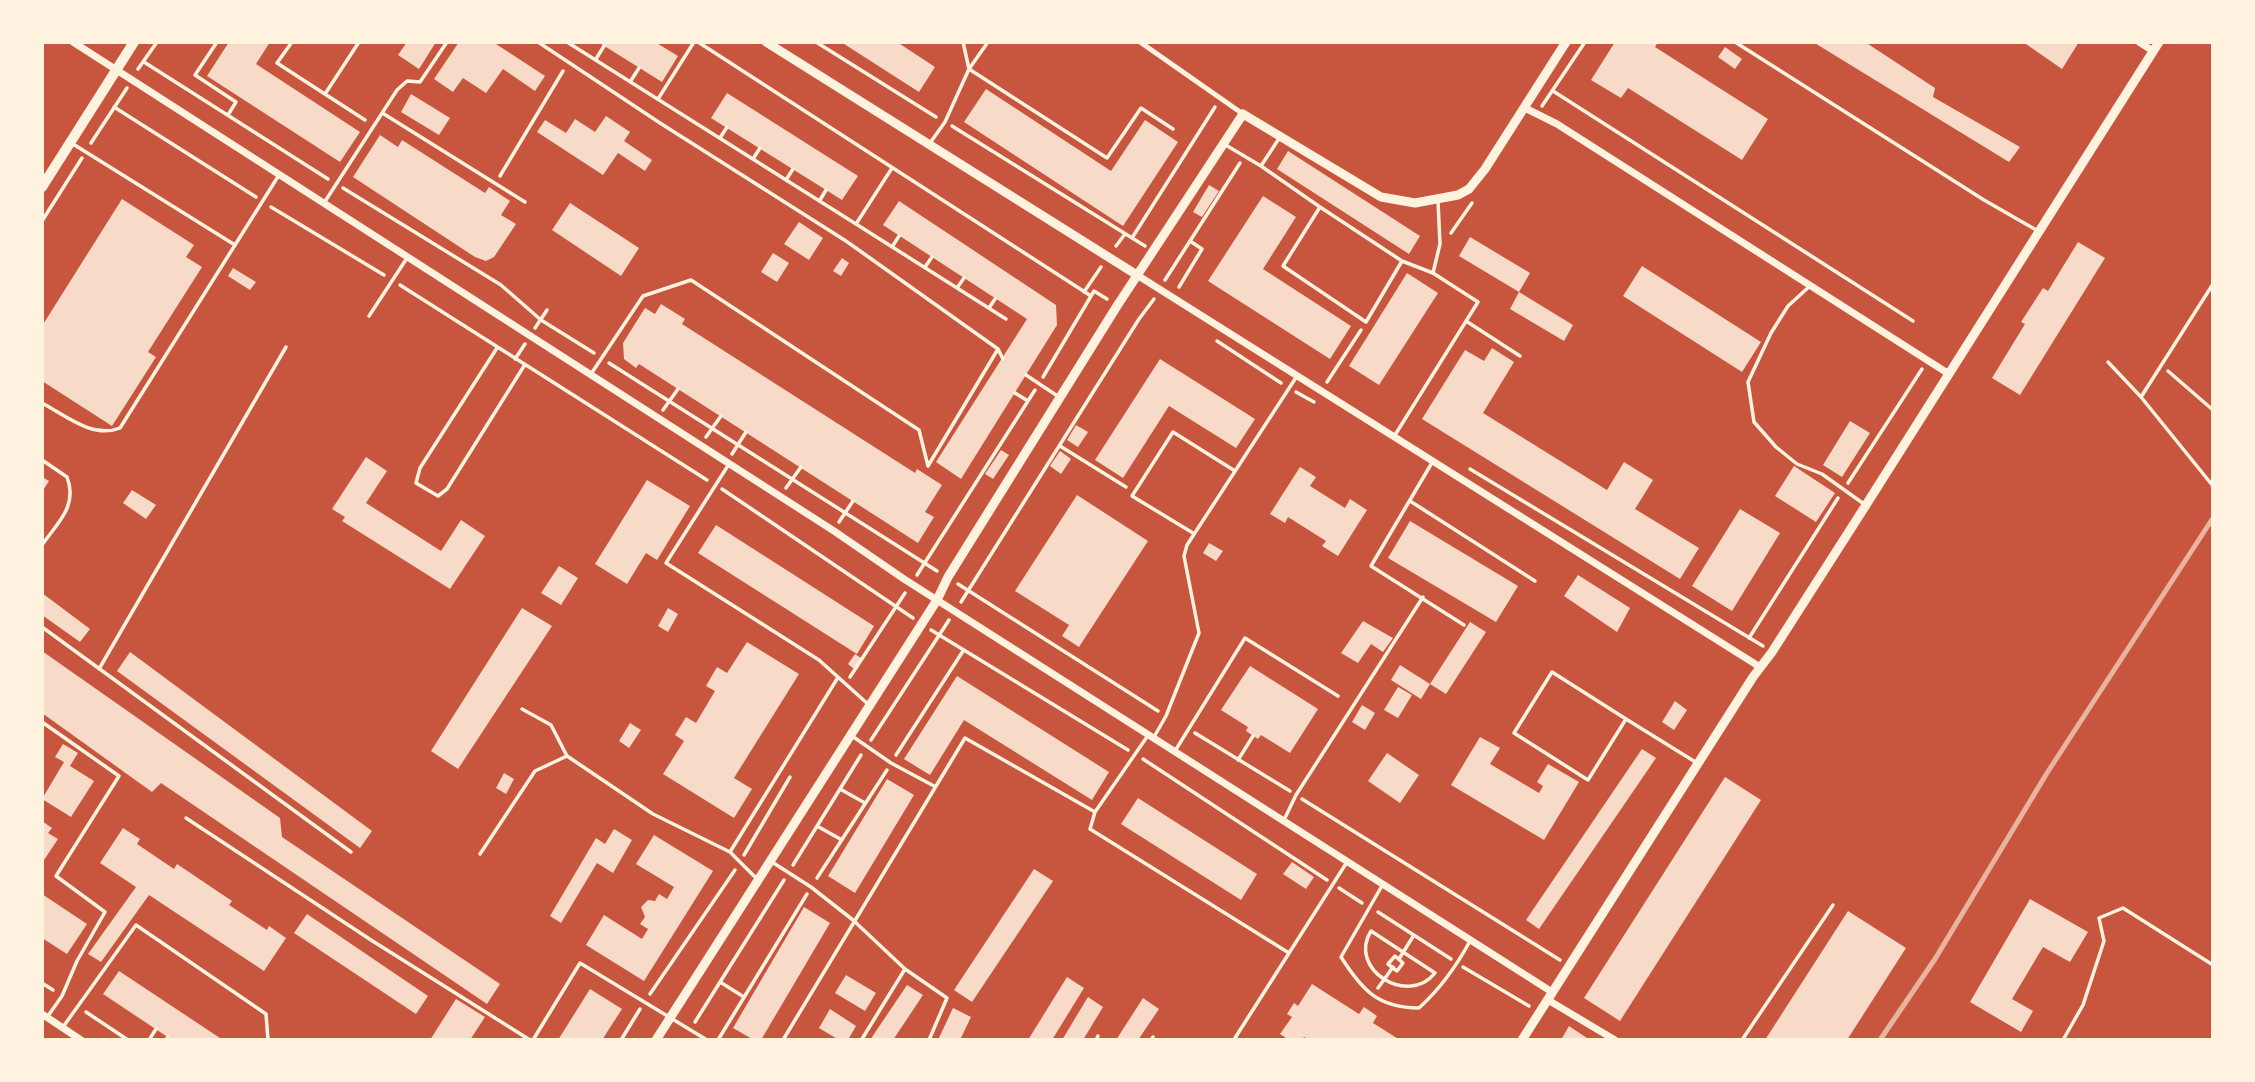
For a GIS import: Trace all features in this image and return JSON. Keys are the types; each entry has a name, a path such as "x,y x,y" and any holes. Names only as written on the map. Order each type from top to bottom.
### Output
{"main road":[{"path":"42,187 134,42"}],"street":[{"path":"73,42 780,496 911,584 1471,939 1615,1040"},
{"path":"766,42 1760,667"},
{"path":"1140,42 1243,114 1381,197 1415,203 1458,195 1469,189 1485,169 1566,42"},
{"path":"2139,42 2153,51"},
{"path":"1522,1040 1950,374 2159,42"},
{"path":"1525,108 1557,124 1950,374"},
{"path":"656,1040 922,624 948,577 1137,275 1243,114"},
{"path":"44,1016 81,1040"}],"lane":[{"path":"292,42 277,63 365,120"},
{"path":"325,94 359,42"},
{"path":"324,202 384,114 397,90 407,81 420,82 447,42"},
{"path":"538,42 846,241 998,349 1003,359"},
{"path":"963,42 969,69 1107,158 1141,108 1173,129"},
{"path":"929,144 945,122 969,69 988,42"},
{"path":"1735,42 1984,200 2038,231"},
{"path":"384,114 525,202"},
{"path":"1261,166 1280,137"},
{"path":"70,143 234,245"},
{"path":"1223,144 1261,166 1402,261 1433,273 1478,302 1394,437"},
{"path":"42,402 90,429 107,433 120,428 279,174"},
{"path":"1433,273 1440,244 1438,199"},
{"path":"1320,207 1283,266 1366,322 1402,261"},
{"path":"369,316 409,257"},
{"path":"589,375 643,296 691,280 919,430 928,466 998,349"},
{"path":"2141,397 2213,284"},
{"path":"1811,285 1788,306 1771,333 1748,382 1754,422 1776,447 1797,464 1822,474 1866,505"},
{"path":"1466,321 1520,356"},
{"path":"99,669 286,347"},
{"path":"2108,362 2141,397 2213,486"},
{"path":"1026,375 1060,398"},
{"path":"1289,953 1090,829 1095,812 1135,754 1167,716 1199,633 1184,556 1193,533 1291,389 1297,376"},
{"path":"1193,533 1132,496 1173,432 1235,471"},
{"path":"42,460 67,477 71,493 69,506 42,545"},
{"path":"1433,461 1371,566 1464,625"},
{"path":"728,463 666,563 819,660 870,706"},
{"path":"1409,500 1535,580"},
{"path":"1284,820 1297,795 1423,597"},
{"path":"42,627 351,852"},
{"path":"1175,751 1245,638 1338,696"},
{"path":"1626,719 1588,780 1514,733 1552,672 1698,764"},
{"path":"730,852 837,679"},
{"path":"522,709 551,725 567,756 653,814 730,852 758,880"},
{"path":"42,722 119,776 56,876 105,912 77,961 62,996 44,1016"},
{"path":"851,735 891,763 934,786"},
{"path":"783,1040 965,738 1095,812"},
{"path":"480,854 535,771 567,756"},
{"path":"186,818 371,940 532,1040 580,963 707,1040"},
{"path":"771,861 811,887 853,920 905,968 947,998 929,1040"},
{"path":"1238,1040 1235,1038 1348,861"},
{"path":"1383,884 1340,957 1359,985 1373,995 1399,1008 1419,1008 1438,990 1458,963 1471,939"},
{"path":"1742,1040 1833,905"},
{"path":"2063,1040 2083,1005 2104,941 2099,918 2123,908 2213,965"},
{"path":"62,1027 136,925 266,1014 268,1040"},
{"path":"862,1039 905,968"}],"path":[{"path":"42,221 157,42"},
{"path":"217,42 195,75 236,102 228,115"},
{"path":"567,42 1006,319"},
{"path":"658,99 696,42 1093,294 1028,401 845,685"},
{"path":"816,42 1175,265"},
{"path":"595,59 604,46"},
{"path":"144,62 501,285 541,320 1167,716"},
{"path":"496,183 569,62"},
{"path":"630,82 639,68"},
{"path":"1553,91 1913,321"},
{"path":"114,107 716,485 939,636 1135,754 1333,884 1539,1013"},
{"path":"1132,239 1216,107"},
{"path":"720,138 727,128"},
{"path":"753,159 760,148"},
{"path":"690,1030 867,746 1244,157"},
{"path":"856,224 892,168"},
{"path":"786,180 793,169"},
{"path":"819,201 826,190"},
{"path":"892,247 899,236"},
{"path":"1166,279 1179,287 1202,249 1190,241"},
{"path":"925,268 932,257"},
{"path":"957,288 964,278"},
{"path":"989,308 995,299"},
{"path":"1321,391 1366,322"},
{"path":"497,348 420,468 416,483 438,496 447,489 525,366"},
{"path":"2161,365 2213,410"},
{"path":"1328,379 1339,386"},
{"path":"657,418 678,388"},
{"path":"1015,393 1028,401"},
{"path":"701,446 721,416"},
{"path":"728,463 746,432"},
{"path":"1060,446 1134,492"},
{"path":"780,496 801,467"},
{"path":"1470,468 1772,652"},
{"path":"834,531 853,501"},
{"path":"718,1040 811,887 964,651"},
{"path":"1188,729 1569,966"},
{"path":"1238,760 1253,736"},
{"path":"621,1040 740,863 796,768"},
{"path":"840,789 866,803"},
{"path":"817,826 842,839"},
{"path":"1371,931 1435,973 1421,985 1407,988 1384,980 1370,967 1365,951 1366,940 1371,931"},
{"path":"1373,995 1393,967 1397,971 1404,962 1399,959 1414,934"},
{"path":"720,982 744,997"},
{"path":"149,1040 156,1029"}],"building":[{"path":"229,42 270,42 256,64 360,132 340,162 207,76"},
{"path":"407,42 436,42 419,69 398,55"},
{"path":"459,42 493,42 545,76 535,91 503,69 486,93 463,78 453,92 434,79"},
{"path":"598,42 655,42 678,56 662,82"},
{"path":"841,42 897,42 935,67 919,92"},
{"path":"1615,42 1658,42 1655,47 1768,119 1742,160 1628,88 1621,98 1591,80"},
{"path":"1813,42 1865,42 1935,88 1933,97 2020,147 2009,162"},
{"path":"2023,42 2079,42 2062,69"},
{"path":"1725,47 1742,59 1735,69 1718,57"},
{"path":"986,89 1111,171 1145,120 1178,142 1123,226 964,122"},
{"path":"727,93 858,176 842,200 711,118"},
{"path":"411,94 450,118 439,135 401,112"},
{"path":"606,116 630,132 624,141 652,160 645,171 618,153 603,175 537,132 545,120 566,133 575,119 595,132"},
{"path":"380,135 398,147 402,140 485,193 489,187 510,201 501,215 516,224 494,257 486,261 475,257 353,177"},
{"path":"1288,151 1420,236 1409,254 1277,169"},
{"path":"1209,185 1219,191 1202,217 1193,212"},
{"path":"1263,196 1296,217 1263,269 1351,326 1330,359 1208,281"},
{"path":"122,199 194,245 186,257 202,267 148,352 156,357 112,426 42,381 42,326"},
{"path":"899,201 1056,305 1057,325 961,479 936,462 1027,319 883,225"},
{"path":"570,203 639,248 621,276 552,230"},
{"path":"799,222 823,238 809,260 784,244"},
{"path":"1470,237 1530,273 1519,292 1459,256"},
{"path":"2078,242 2105,258 2020,395 1992,378 2025,324 2021,322 2043,288 2048,291"},
{"path":"773,253 789,263 777,282 761,272"},
{"path":"842,258 849,263 841,276 833,271"},
{"path":"1642,266 1761,342 1742,372 1623,296"},
{"path":"233,268 256,282 250,290 228,276"},
{"path":"1407,273 1438,293 1379,385 1349,366"},
{"path":"1519,292 1573,325 1564,341 1510,309"},
{"path":"661,304 685,319 682,324 915,473 917,469 942,485 925,512 934,517 918,543 639,364 636,368 624,359 623,343 645,308 655,314"},
{"path":"1492,348 1514,362 1483,413 1607,490 1624,462 1653,480 1635,509 1699,548 1680,579 1422,419 1465,350 1484,361"},
{"path":"1160,359 1255,419 1236,448 1169,406 1123,478 1095,460"},
{"path":"1850,421 1870,433 1842,477 1823,465"},
{"path":"1076,425 1088,432 1078,447 1067,440"},
{"path":"1001,450 1009,455 993,479 985,474"},
{"path":"1060,451 1071,459 1061,474 1050,466"},
{"path":"366,457 387,471 366,503 441,551 461,520 485,536 450,589 342,521 345,517 332,509"},
{"path":"1794,466 1835,493 1816,522 1775,496"},
{"path":"1300,467 1316,477 1310,486 1345,508 1350,499 1367,510 1338,556 1322,546 1326,541 1288,517 1285,523 1270,514"},
{"path":"42,477 49,481 42,492"},
{"path":"647,480 690,506 657,560 646,553 627,584 595,564"},
{"path":"132,490 156,505 146,519 123,503"},
{"path":"1077,495 1148,541 1079,647 1062,636 1069,625 1015,591"},
{"path":"1740,509 1780,533 1732,611 1692,586"},
{"path":"1410,521 1518,586 1496,622 1388,558"},
{"path":"716,525 874,626 857,654 698,553"},
{"path":"1209,543 1223,551 1216,561 1203,553"},
{"path":"559,566 578,578 561,605 541,593"},
{"path":"1578,575 1630,608 1617,632 1564,596"},
{"path":"42,593 90,629 80,642 42,615"},
{"path":"522,608 552,626 458,769 431,751"},
{"path":"668,608 678,614 668,632 658,626"},
{"path":"1363,621 1393,638 1383,652 1371,644 1358,663 1341,653"},
{"path":"1470,622 1486,632 1446,694 1430,684"},
{"path":"747,642 799,674 734,778 752,789 734,818 663,774 684,741 675,735 686,717 696,723 715,691 706,686 717,667 727,673"},
{"path":"42,651 280,818 282,837 500,984 487,1004 161,783 152,792 42,713"},
{"path":"130,652 372,831 360,848 117,671"},
{"path":"855,654 861,658 854,669 848,664"},
{"path":"1400,665 1430,684 1421,699 1391,680"},
{"path":"1250,666 1318,709 1290,753 1261,735 1258,739 1246,731 1248,727 1221,710"},
{"path":"957,676 1109,772 1092,800 964,720 930,775 904,759"},
{"path":"1398,687 1412,695 1398,718 1384,710"},
{"path":"1675,701 1687,710 1674,730 1662,722"},
{"path":"1362,705 1375,713 1365,730 1352,722"},
{"path":"630,723 641,730 629,748 619,741"},
{"path":"1480,737 1500,748 1490,764 1539,793 1543,786 1537,782 1548,764 1579,782 1544,840 1451,785"},
{"path":"63,744 78,753 70,766 94,781 71,817 42,799 64,762 55,757"},
{"path":"1642,749 1656,758 1539,929 1526,920"},
{"path":"1387,753 1419,775 1400,803 1368,781"},
{"path":"504,773 514,779 506,794 496,788"},
{"path":"1725,777 1761,800 1620,1021 1584,998"},
{"path":"887,779 914,795 855,893 828,876"},
{"path":"1138,798 1257,874 1241,900 1121,824"},
{"path":"42,821 52,828 48,833 58,839 42,863"},
{"path":"123,828 140,839 137,844 174,869 177,864 232,901 229,905 267,930 269,926 286,938 264,971 149,895 101,962 88,954 136,887 100,863"},
{"path":"614,829 632,840 613,873 597,863 561,923 550,916 596,838 605,844"},
{"path":"654,835 713,871 644,981 586,945 604,915 642,939 648,929 640,924 645,917 641,907 648,900 655,901 659,894 667,899 674,887 636,864"},
{"path":"1292,862 1314,877 1306,889 1283,874"},
{"path":"1034,869 1053,881 972,1002 954,990"},
{"path":"42,894 87,924 67,954 42,938"},
{"path":"2030,899 2088,932 2070,962 2043,947 2012,999 2033,1011 2021,1032 1970,1002"},
{"path":"804,907 830,923 761,1040 754,1040 733,1028"},
{"path":"1848,911 1906,948 1847,1040 1765,1040"},
{"path":"307,914 428,996 416,1014 294,933"},
{"path":"119,971 223,1040 172,1040 103,994"},
{"path":"846,975 876,993 865,1011 835,993"},
{"path":"1067,977 1084,988 1052,1040 1028,1040"},
{"path":"1312,984 1359,1014 1364,1007 1377,1016 1373,1023 1400,1040 1309,1040 1304,1037 1302,1040 1289,1040 1280,1034 1292,1017 1287,1014 1294,1003 1298,1006"},
{"path":"907,985 923,995 893,1040 870,1040"},
{"path":"590,989 622,1009 602,1040 558,1040"},
{"path":"1088,997 1103,1007 1083,1040 1062,1040"},
{"path":"1143,998 1159,1009 1138,1040 1116,1040"},
{"path":"456,999 485,1017 470,1040 430,1040"},
{"path":"953,1008 971,1017 960,1040 938,1040"},
{"path":"830,1009 856,1026 848,1040 839,1040 819,1028"},
{"path":"1569,1026 1590,1040 1561,1040"}],"railway":[{"path":"1880,1040 1935,959 2047,773 2213,518"}]}
